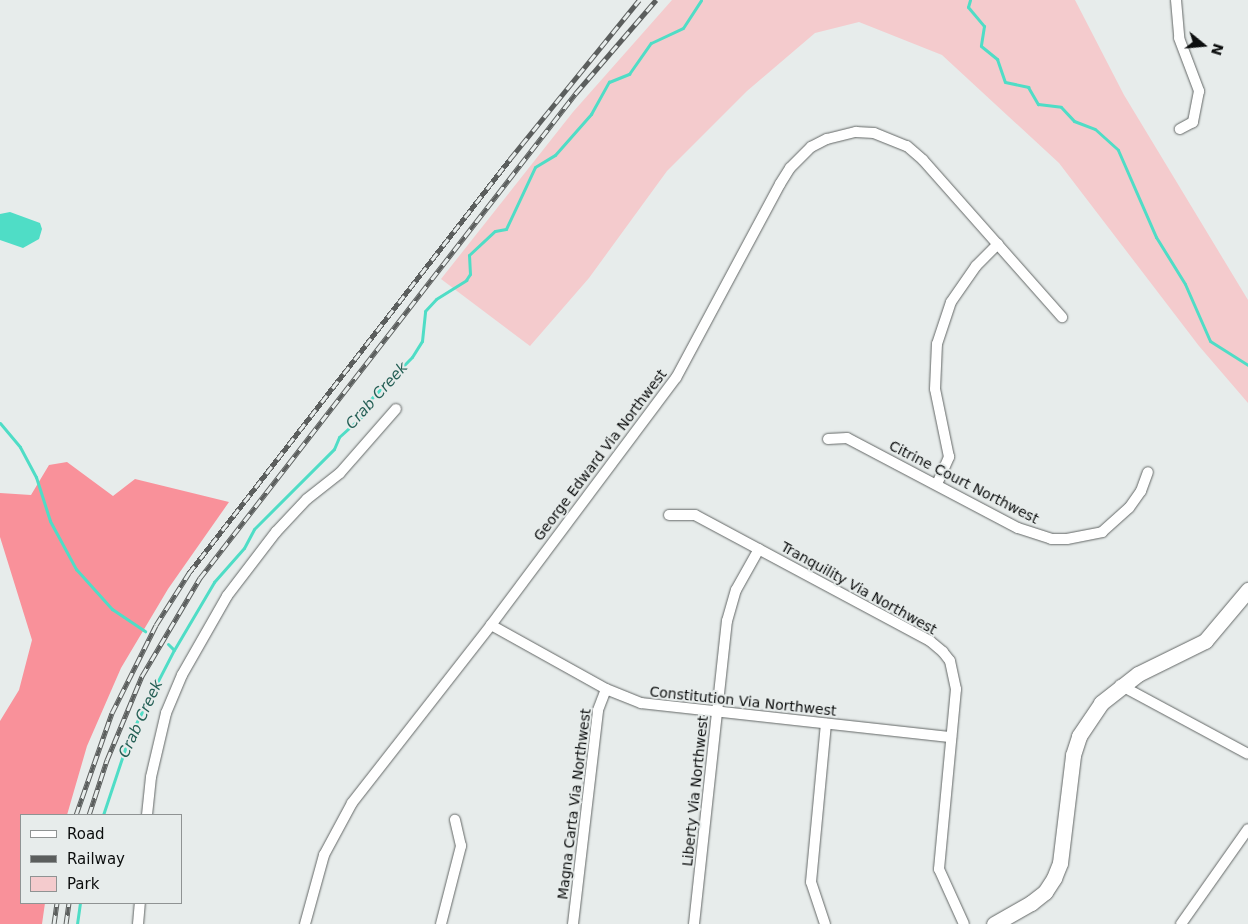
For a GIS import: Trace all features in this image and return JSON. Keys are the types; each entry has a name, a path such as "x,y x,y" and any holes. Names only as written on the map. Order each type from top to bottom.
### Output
{"street":[{"path":"1176,0 1179,38 1199,92 1193,122 1180,129"},
{"name":"George Edward Via Northwest","path":"305,924 315,883 334,831 352,803 491,625 676,378 780,184 790,168 811,147 827,139 856,132 874,134 907,146 923,160 1062,317"},
{"path":"936,484 948,457 935,389 937,344 951,302 976,266 998,244"},
{"path":"148,814 153,769 166,713 182,675 227,596 276,532 306,499 340,473 396,409"},
{"name":"Citrine Court Northwest","path":"828,439 847,438 1035,535 1067,539 1102,532 1116,521 1141,491 1148,472"},
{"name":"Tranquility Via Northwest","path":"669,515 695,515 930,640 950,661 956,689 939,869 964,924"},
{"name":"Liberty Via Northwest","path":"694,924 730,605 759,549"},
{"path":"994,924 1046,892 1054,878 1060,863 1069,774 1079,736 1101,703 1120,685 1205,641 1248,590"},
{"name":"Constitution Via Northwest","path":"491,625 606,688 641,703 951,737"},
{"path":"1120,685 1248,754"},
{"name":"Magna Carta Via Northwest","path":"573,924 598,710 606,688"},
{"path":"825,924 812,882 826,724"},
{"path":"441,924 461,846 455,820"},
{"path":"1181,924 1248,829"},
{"path":"138,924 140,904"}],"green space":[{"path":"672,0 1075,0 1124,95 1248,300 1248,403 1199,346 1059,163 942,55 859,22 815,33 747,91 667,171 589,278 530,346 441,279 573,112"}],"shaded area":[{"path":"10,212 40,223 42,229 39,239 23,248 0,240 0,214"},
{"path":"67,462 113,496 135,479 229,502 168,589 121,668 87,746 67,814 20,814 20,904 45,904 42,924 0,924 0,721 19,690 32,640 0,537 0,493 31,495 49,465"}],"waterway":[{"name":"Crab Creek","path":"103,814 129,737 174,650 214,582 244,548 254,529 334,449 339,437 361,417 363,407 412,357 422,341 425,311 436,299 466,280 470,274 469,255 495,231 506,229 535,167 555,155 591,114 609,82 629,74 651,43 683,28 701,0"},
{"path":"970,0 968,7 984,26 981,46 997,59 1005,82 1028,87 1038,104 1061,107 1074,121 1095,129 1118,150 1156,237 1185,284 1210,341 1248,365"},
{"path":"0,423 20,447 36,477 50,521 76,569 112,609 145,631"},
{"path":"168,644 174,650"},
{"name":"Crab Creek","path":"77,924 80,904"}],"railway":[{"path":"76,814 112,713 156,625 189,573 510,159 639,0"},
{"path":"89,814 107,760 142,676 200,578 576,93 656,0"},
{"path":"54,924 57,904"},
{"path":"66,924 69,904"}]}
